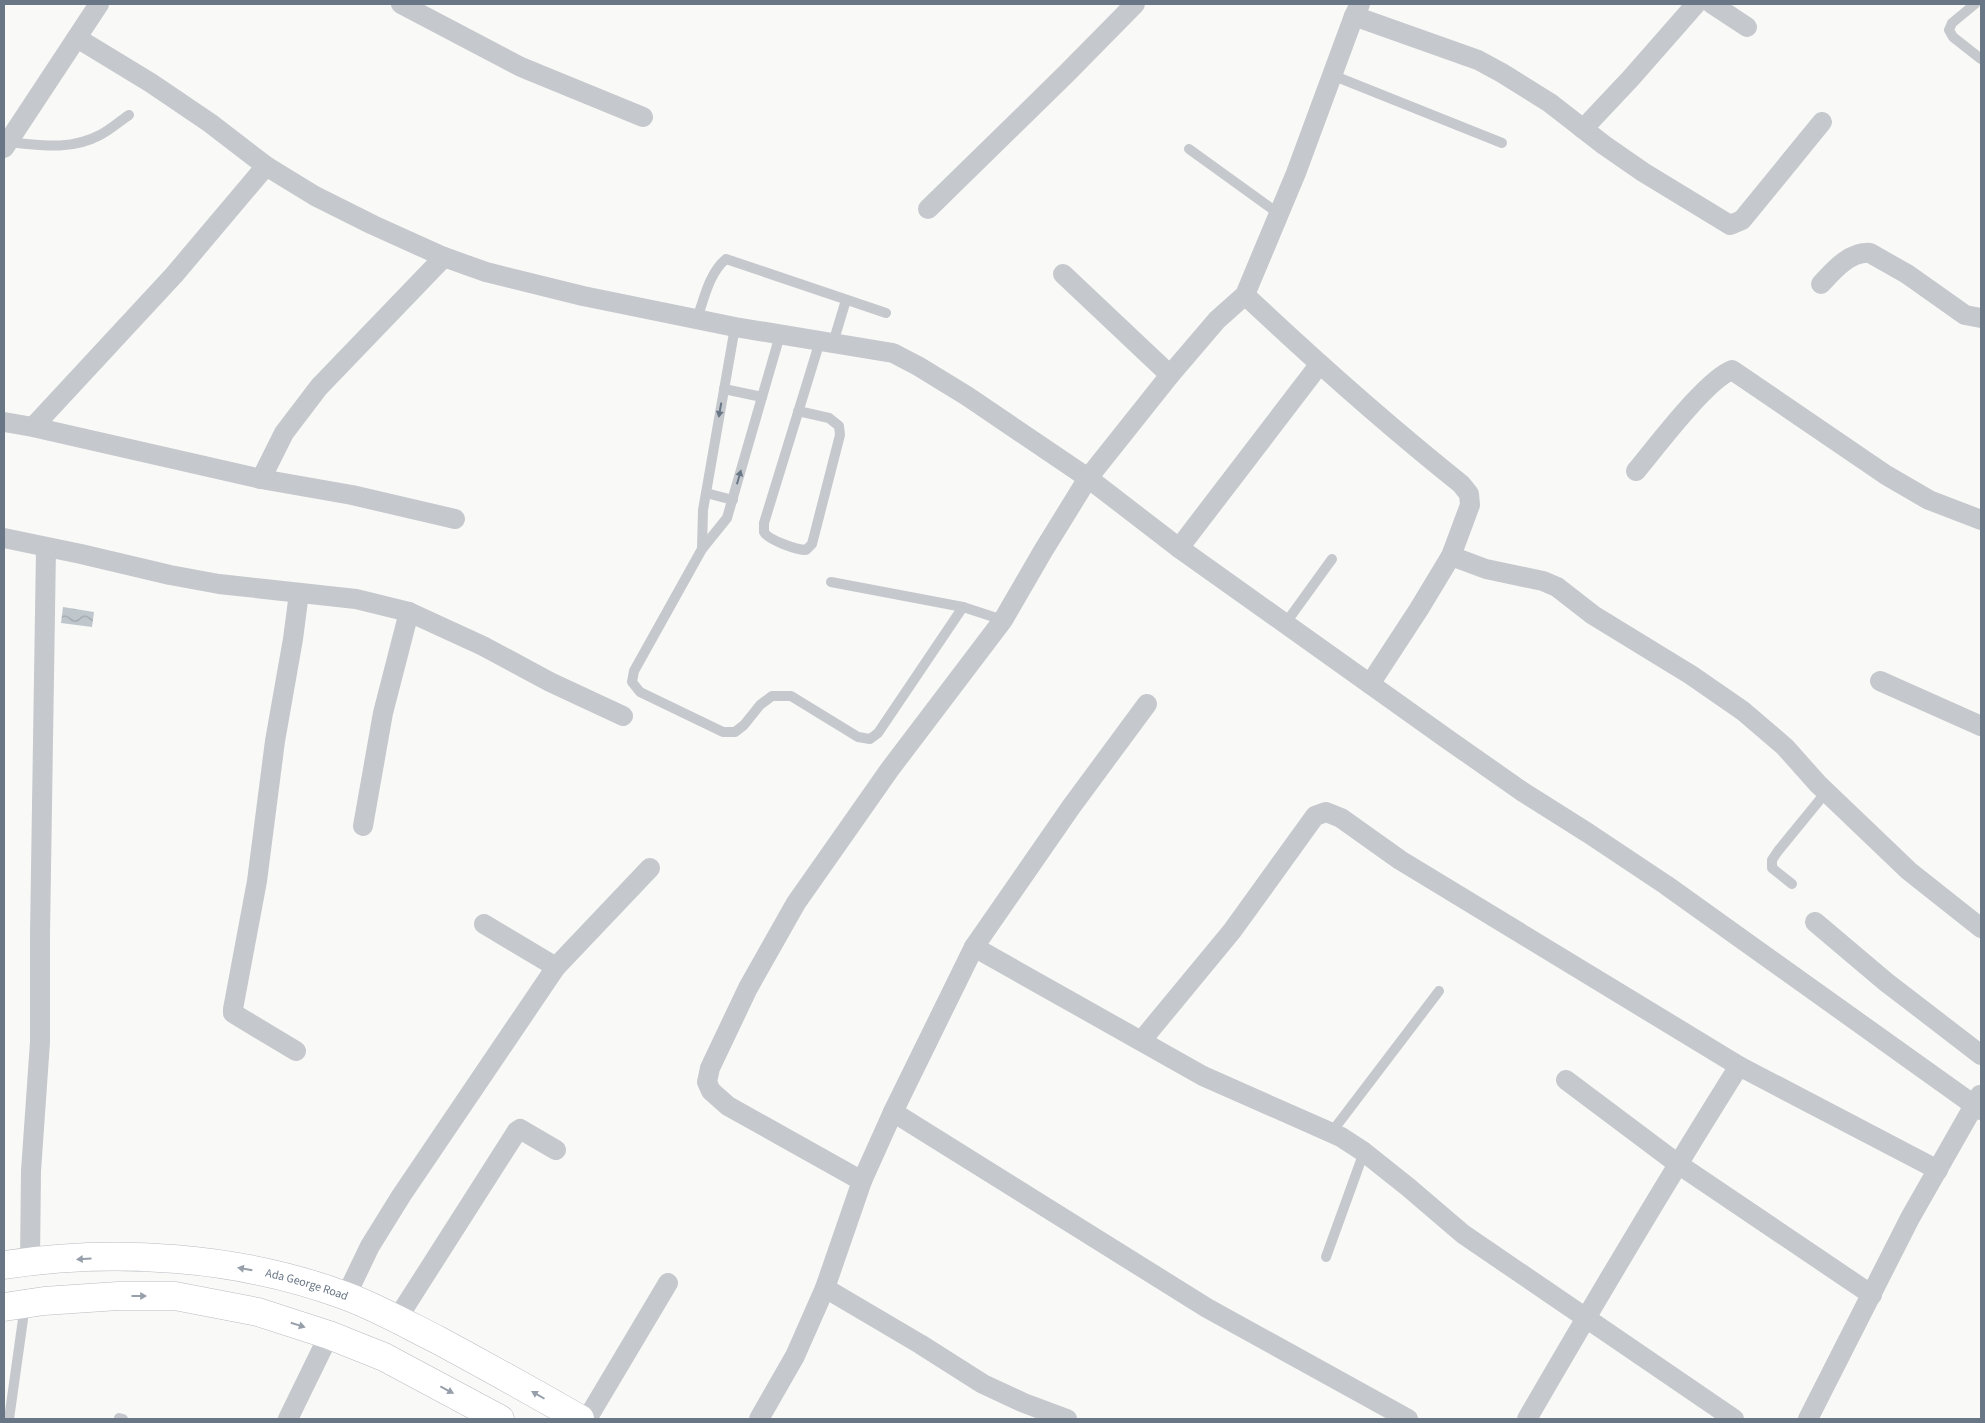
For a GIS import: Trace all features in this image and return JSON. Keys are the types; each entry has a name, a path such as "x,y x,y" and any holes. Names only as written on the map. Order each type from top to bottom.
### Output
{"main road":[{"name":"Ada George Road","path":"17,1263 115,1257 198,1261 274,1275 346,1296 397,1319 498,1372 580,1419"},
{"path":"15,1306 44,1301 118,1296 175,1296 258,1312 329,1335 384,1357 500,1419"}],"street":[{"path":"6,145 99,4"},
{"path":"401,4 522,67 643,117"},
{"path":"928,209 1135,4"},
{"path":"1583,129 1696,4"},
{"path":"1712,4 1747,27"},
{"path":"862,1181 728,1106 711,1091 707,1082 710,1068 748,988 796,903 890,769 1004,620 1043,551 1088,478 1170,375 1217,320 1245,295 1357,10 1478,60 1502,73 1550,103 1643,172 1730,225 1742,220 1822,122"},
{"path":"77,38 151,83 210,123 266,166 373,225 444,257 486,272 564,291 734,327 893,352 918,366 1088,478 1285,624 1523,792 1666,885 1979,1103 1910,1218 1808,1419"},
{"path":"33,427 174,275 266,166"},
{"path":"1821,284 1840,263 1863,252 1870,253 1907,274 1965,314 1981,318"},
{"path":"261,479 284,433 319,387 444,257"},
{"path":"1063,274 1170,375"},
{"path":"1245,295 1319,365 1396,432 1461,484 1469,494 1470,505 1451,556 1370,684"},
{"path":"1180,548 1319,365"},
{"path":"1636,471 1706,389 1719,376 1732,370 1886,475 1929,500 1981,520"},
{"path":"4,422 261,479 352,495 455,520"},
{"path":"4,538 81,554 170,576 219,584 356,599 408,612 483,646 550,682 623,716"},
{"path":"17,1263 31,1171 40,1042 46,548"},
{"path":"1451,556 1486,569 1543,581 1557,587 1593,615 1691,675 1743,711 1785,747 1909,871 1981,928"},
{"path":"296,1051 233,1013 233,1009 257,880 275,741 293,639 298,593"},
{"path":"363,826 383,713 408,612"},
{"path":"1880,682 1981,726"},
{"path":"759,1419 794,1356 825,1288 862,1181 893,1112 974,947 1071,807 1147,704"},
{"path":"1142,1040 1232,931 1315,816 1326,812 1341,818 1400,860 1739,1066 1938,1170"},
{"path":"346,1296 370,1246 400,1196 556,967 650,868"},
{"path":"1815,922 1886,982 1981,1055"},
{"path":"484,924 556,967"},
{"path":"974,947 1203,1076 1331,1133 1364,1152 1463,1234 1734,1419"},
{"path":"1527,1419 1585,1318 1739,1066"},
{"path":"1566,1080 1678,1164 1872,1295"},
{"path":"893,1112 1207,1308 1408,1419"},
{"path":"397,1319 516,1131 520,1129 556,1150"},
{"path":"587,1419 668,1283"},
{"path":"825,1288 983,1384 1024,1403 1067,1419"},
{"path":"288,1419 329,1335"}],"lane":[{"path":"1976,4 1952,22 1949,30 1953,37 1981,59"},
{"path":"1332,75 1502,143"},
{"path":"6,145 49,147 74,145 100,135 129,115"},
{"path":"1189,149 1278,214"},
{"path":"697,319 712,276 719,265 726,260 886,313"},
{"path":"798,411 829,418 839,426 840,435 812,544 806,550 800,550 768,538 764,531 764,523 798,411 846,300"},
{"path":"702,550 703,510 734,327"},
{"path":"780,334 727,518 702,550 634,671 632,682 640,692 723,732 735,732 744,725 760,705 772,696 791,696 858,737 870,739 878,733 964,607"},
{"path":"724,389 762,397"},
{"path":"706,493 733,500"},
{"path":"1285,624 1332,559"},
{"path":"831,582 964,607 1004,620"},
{"path":"1792,884 1772,868 1772,860 1827,791"},
{"path":"1331,1133 1439,991"},
{"path":"1326,1257 1364,1152"},
{"path":"9,1419 15,1306"}],"water":[{"path":"63,607 94,612 92,627 61,623"}]}
